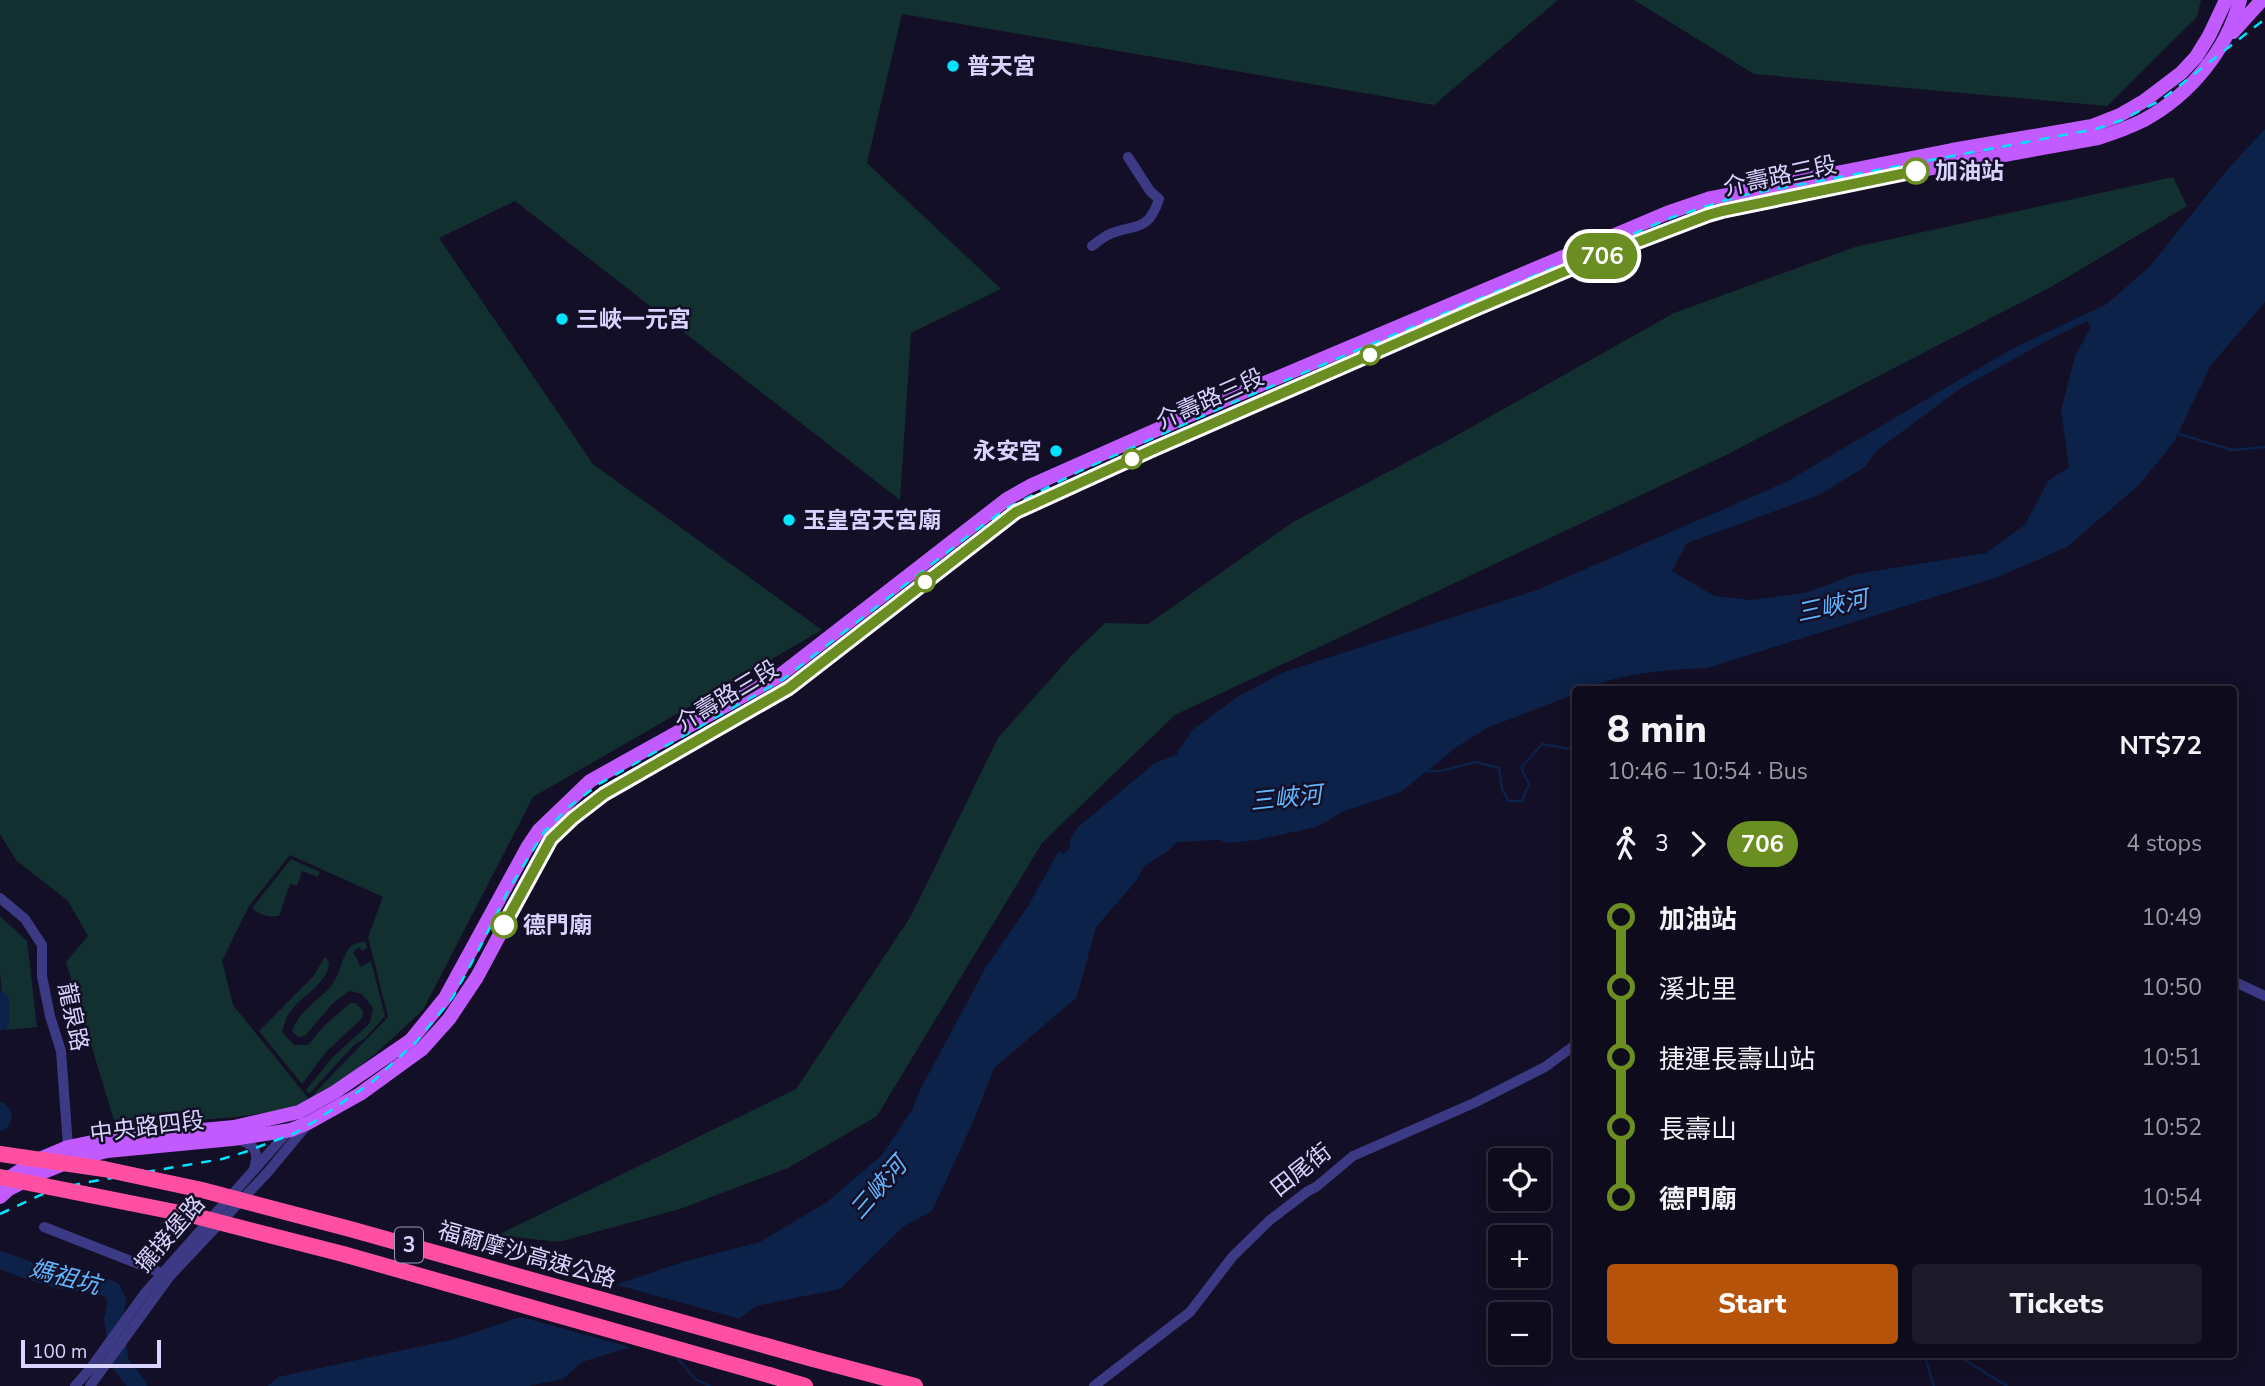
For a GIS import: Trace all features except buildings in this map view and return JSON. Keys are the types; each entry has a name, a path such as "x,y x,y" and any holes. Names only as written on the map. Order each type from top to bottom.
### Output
{"highway":[{"name":"福爾摩沙高速公路","path":"0,1154 104,1169 202,1190 915,1386"},
{"name":"福爾摩沙高速公路","path":"0,1177 195,1216 343,1254 805,1386"}],"main road":[{"name":"介壽路三段","path":"303,1118 335,1092 411,1040 459,977 498,900 539,830 590,781 779,676 1007,499 1208,407 1667,213 1711,198 2092,126 2120,115 2164,87 2196,57 2226,0"},
{"name":"介壽路三段","path":"303,1118 360,1094 422,1049 449,1019 477,977 551,839 573,818 604,794 789,688 1016,512 1473,310 1708,215 1893,176 2098,138 2144,120 2169,104 2212,61 2229,30 2240,0"},
{"path":"2212,61 2240,22 2262,0"},
{"name":"中央路四段","path":"0,1184 34,1161 72,1153 232,1139 291,1130 303,1118"},
{"name":"中央路四段","path":"0,1197 9,1189 72,1153 107,1139 303,1118"}],"street":[{"path":"1092,246 1107,235 1143,226 1156,210 1159,199 1150,191 1128,157"},
{"name":"龍泉路","path":"0,898 25,919 42,945 45,990 61,1051 72,1153"},
{"path":"2237,983 2265,996"},
{"name":"田尾街","path":"1094,1386 1191,1312 1233,1256 1270,1220 1353,1156 1474,1103 1545,1067 1572,1047"},
{"name":"擺接堡路","path":"167,1275 267,1172 303,1118"},
{"name":"擺接堡路","path":"75,1386 92,1378 150,1296 252,1172 291,1130"},
{"path":"232,1139 248,1142 254,1148 257,1158 252,1172"},
{"path":"44,1227 167,1275"}],"green space":[{"path":"0,0 1558,0 1434,105 902,14 867,163 1001,289 911,333 900,500 515,201 439,238 593,464 822,630 533,797 423,1010 334,1088 301,1107 236,1117 116,1127 66,962 88,936 68,901 16,860 0,834","holes":["290,855 383,897 368,937 388,1017 309,1099 233,1005 222,961 249,906"]},
{"path":"1634,0 2201,0 2197,17 2107,106 1754,74"},
{"path":"2173,177 2187,206 2051,287 1726,455 1175,715 1042,843 877,1116 788,1168 680,1209 559,1242 498,1235 796,1089 911,916 998,738 1072,655 1105,623 1148,624 1293,522 1445,442 1674,313 1855,247"},
{"path":"291,859 320,872 318,877 302,871 297,886 290,884 279,916 264,915 252,908"},
{"path":"0,916 27,941 37,1027 6,1030 0,974"},
{"path":"365,941 367,948 362,951 359,947 353,952 361,967 371,961 385,1016 309,1094 306,1090 332,1058 370,1023 373,1008 362,994 349,991 332,1004 305,1036 298,1037 292,1031 304,1012 334,981 350,947"},
{"path":"325,957 329,962 324,977 293,1008 282,1032 294,1045 308,1045 324,1026 350,1003 356,1003 363,1011 362,1018 325,1053 302,1084 259,1031 313,977"}],"water":[{"name":"三峽河","path":"2265,129 2265,302 2211,365 2174,442 2139,485 2067,547 1998,577 1707,668 1644,673 1592,686 1572,686 1572,695 1487,728 1458,746 1401,792 1342,812 1317,827 1229,843 1219,840 1177,842 1144,866 1137,880 1096,927 1077,997 994,1068 973,1122 932,1211 904,1226 840,1289 756,1306 738,1320 723,1314 654,1340 582,1362 563,1379 528,1386 268,1386 278,1377 455,1339 683,1262 760,1242 827,1202 882,1155 912,1110 921,1088 986,967 1028,906 1059,851 1064,854 1069,849 1071,838 1078,827 1155,763 1176,755 1192,730 1237,697 1284,672 1537,590 1786,482 2010,350 2107,304 2149,267 2228,169","holes":["2087,321 2091,327 2075,356 2061,411 2069,467 2048,481 2025,525 1986,553 1856,574 1805,593 1751,600 1714,596 1672,571 1687,543 1819,495 1865,467 1876,451 1961,388"]}],"pier":[{"path":"610,1283 744,1320 737,1324 723,1317 637,1349 514,1315"}],"waterway":[{"path":"2176,433 2232,450 2265,447"},
{"path":"1427,771 1441,771 1475,762 1499,768 1502,788 1508,801 1522,801 1529,784 1521,768 1542,744 1572,749"},
{"name":"媽祖坑","path":"0,1000 0,1022"},
{"name":"媽祖坑","path":"0,1111 3,1116 0,1122"},
{"name":"媽祖坑","path":"0,1260 47,1277 93,1284 112,1290 117,1301 113,1319 120,1363 138,1386"},
{"path":"674,1354 695,1379 710,1386"},
{"path":"1925,1358 1934,1386"},
{"path":"1962,1358 2007,1386"}],"railway":[{"path":"0,1214 49,1191 222,1159 245,1152 295,1133 372,1082 416,1042 453,997 509,889 544,832 570,806 599,784 782,680 1007,508 1082,470 1232,403 1673,217 1739,196 2096,129 2122,120 2161,100 2265,19"}],"bus line":[{"name":"706","path":"504,925 551,839 573,818 604,794 789,688 1016,512 1473,310 1708,215 1916,171"}],"place":[{"name":"普天宮","path":"953,66"},
{"name":"加油站","path":"1916,171"},
{"name":"三峽一元宮","path":"562,319"},
{"name":"永安宮","path":"1056,451"},
{"name":"玉皇宮天宮廟","path":"789,520"},
{"name":"德門廟","path":"504,925"}]}
